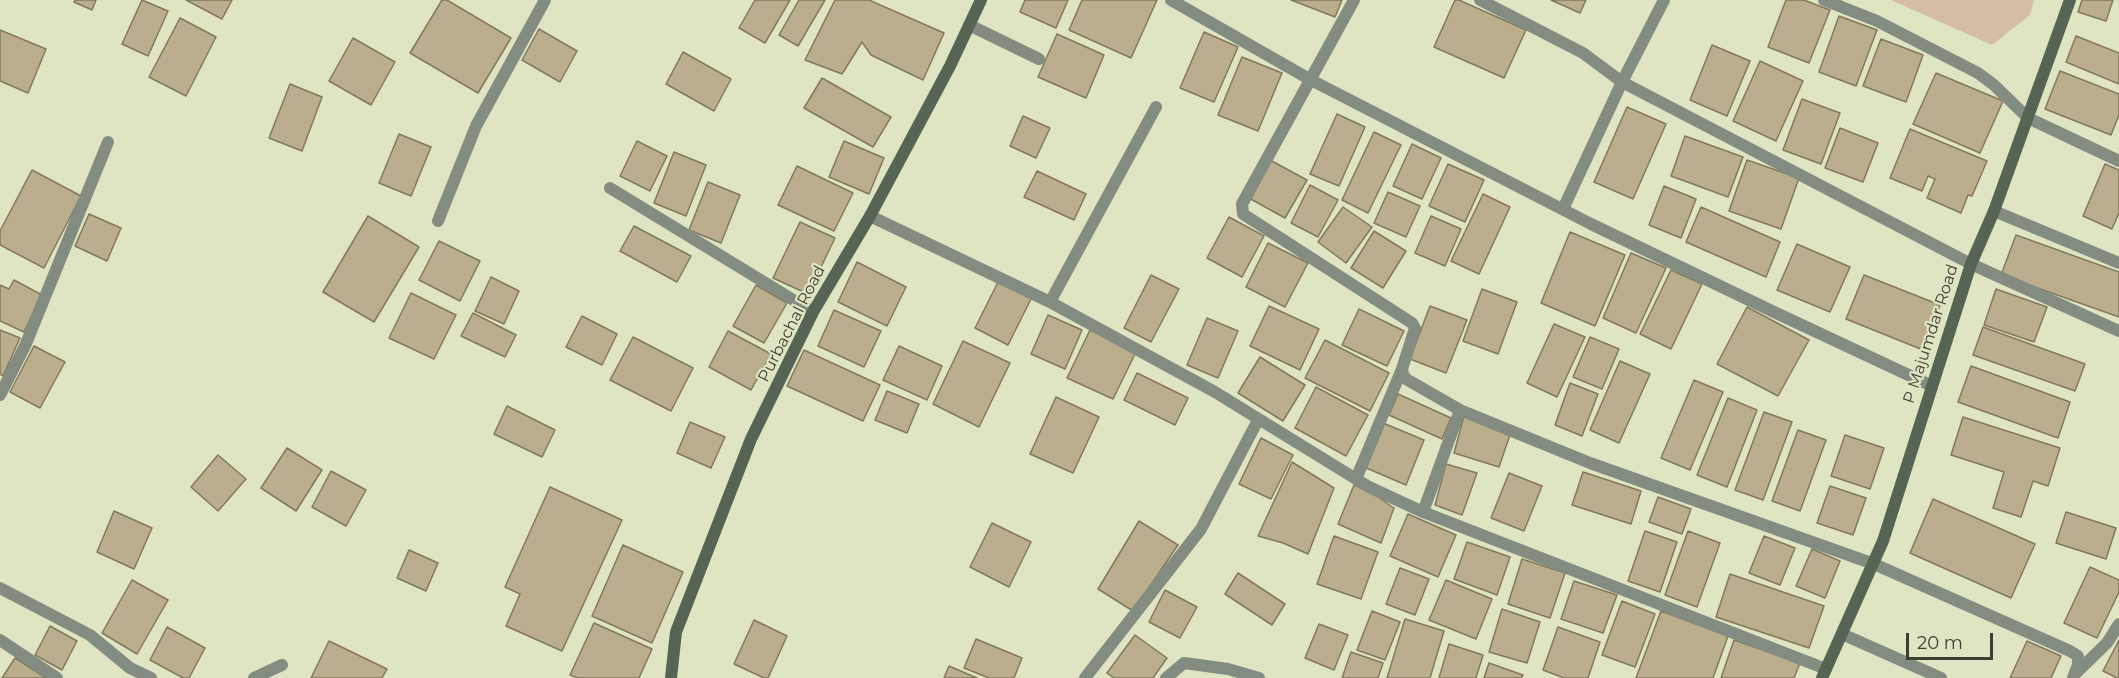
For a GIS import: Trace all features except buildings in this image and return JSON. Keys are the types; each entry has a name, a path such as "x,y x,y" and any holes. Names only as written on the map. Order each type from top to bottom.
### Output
{"street":[{"path":"438,221 476,126 545,0"},
{"name":"Purbachal Road","path":"671,678 676,632 751,440 813,312 870,216 950,66 981,0"},
{"path":"1171,0 1311,80 1563,209 1932,386"},
{"path":"1354,0 1241,209 1243,214 1412,323 1415,328 1402,369 1356,479"},
{"path":"1480,0 1583,53 1622,82 1971,264 2119,331"},
{"path":"1563,209 1622,82 1664,0"},
{"path":"1824,0 1877,21 1978,73 2028,118 2119,161"},
{"name":"P Majumdar Road","path":"1824,673 1874,564 1971,264 1994,211 2070,0"},
{"path":"969,25 1039,59"},
{"path":"1050,302 1156,107"},
{"path":"0,395 25,346 108,142"},
{"path":"610,188 813,312"},
{"path":"1994,211 2119,263"},
{"path":"870,216 1050,302 1215,392 1369,487 1423,512 1824,673"},
{"path":"1402,369 1406,378 1460,410 1590,463 1874,564 2070,651 2078,656 2074,676"},
{"path":"1423,512 1460,410"},
{"path":"1085,678 1201,529 1258,420"},
{"path":"0,588 90,636 130,668 151,678"},
{"path":"2074,676 2107,643 2119,624"},
{"path":"1842,634 1941,678"},
{"path":"0,640 57,678"},
{"path":"1166,678 1184,663 1228,669 1259,678"},
{"path":"254,678 282,666"}],"shaded area":[{"path":"1891,0 2034,0 2030,15 1992,45"}]}
